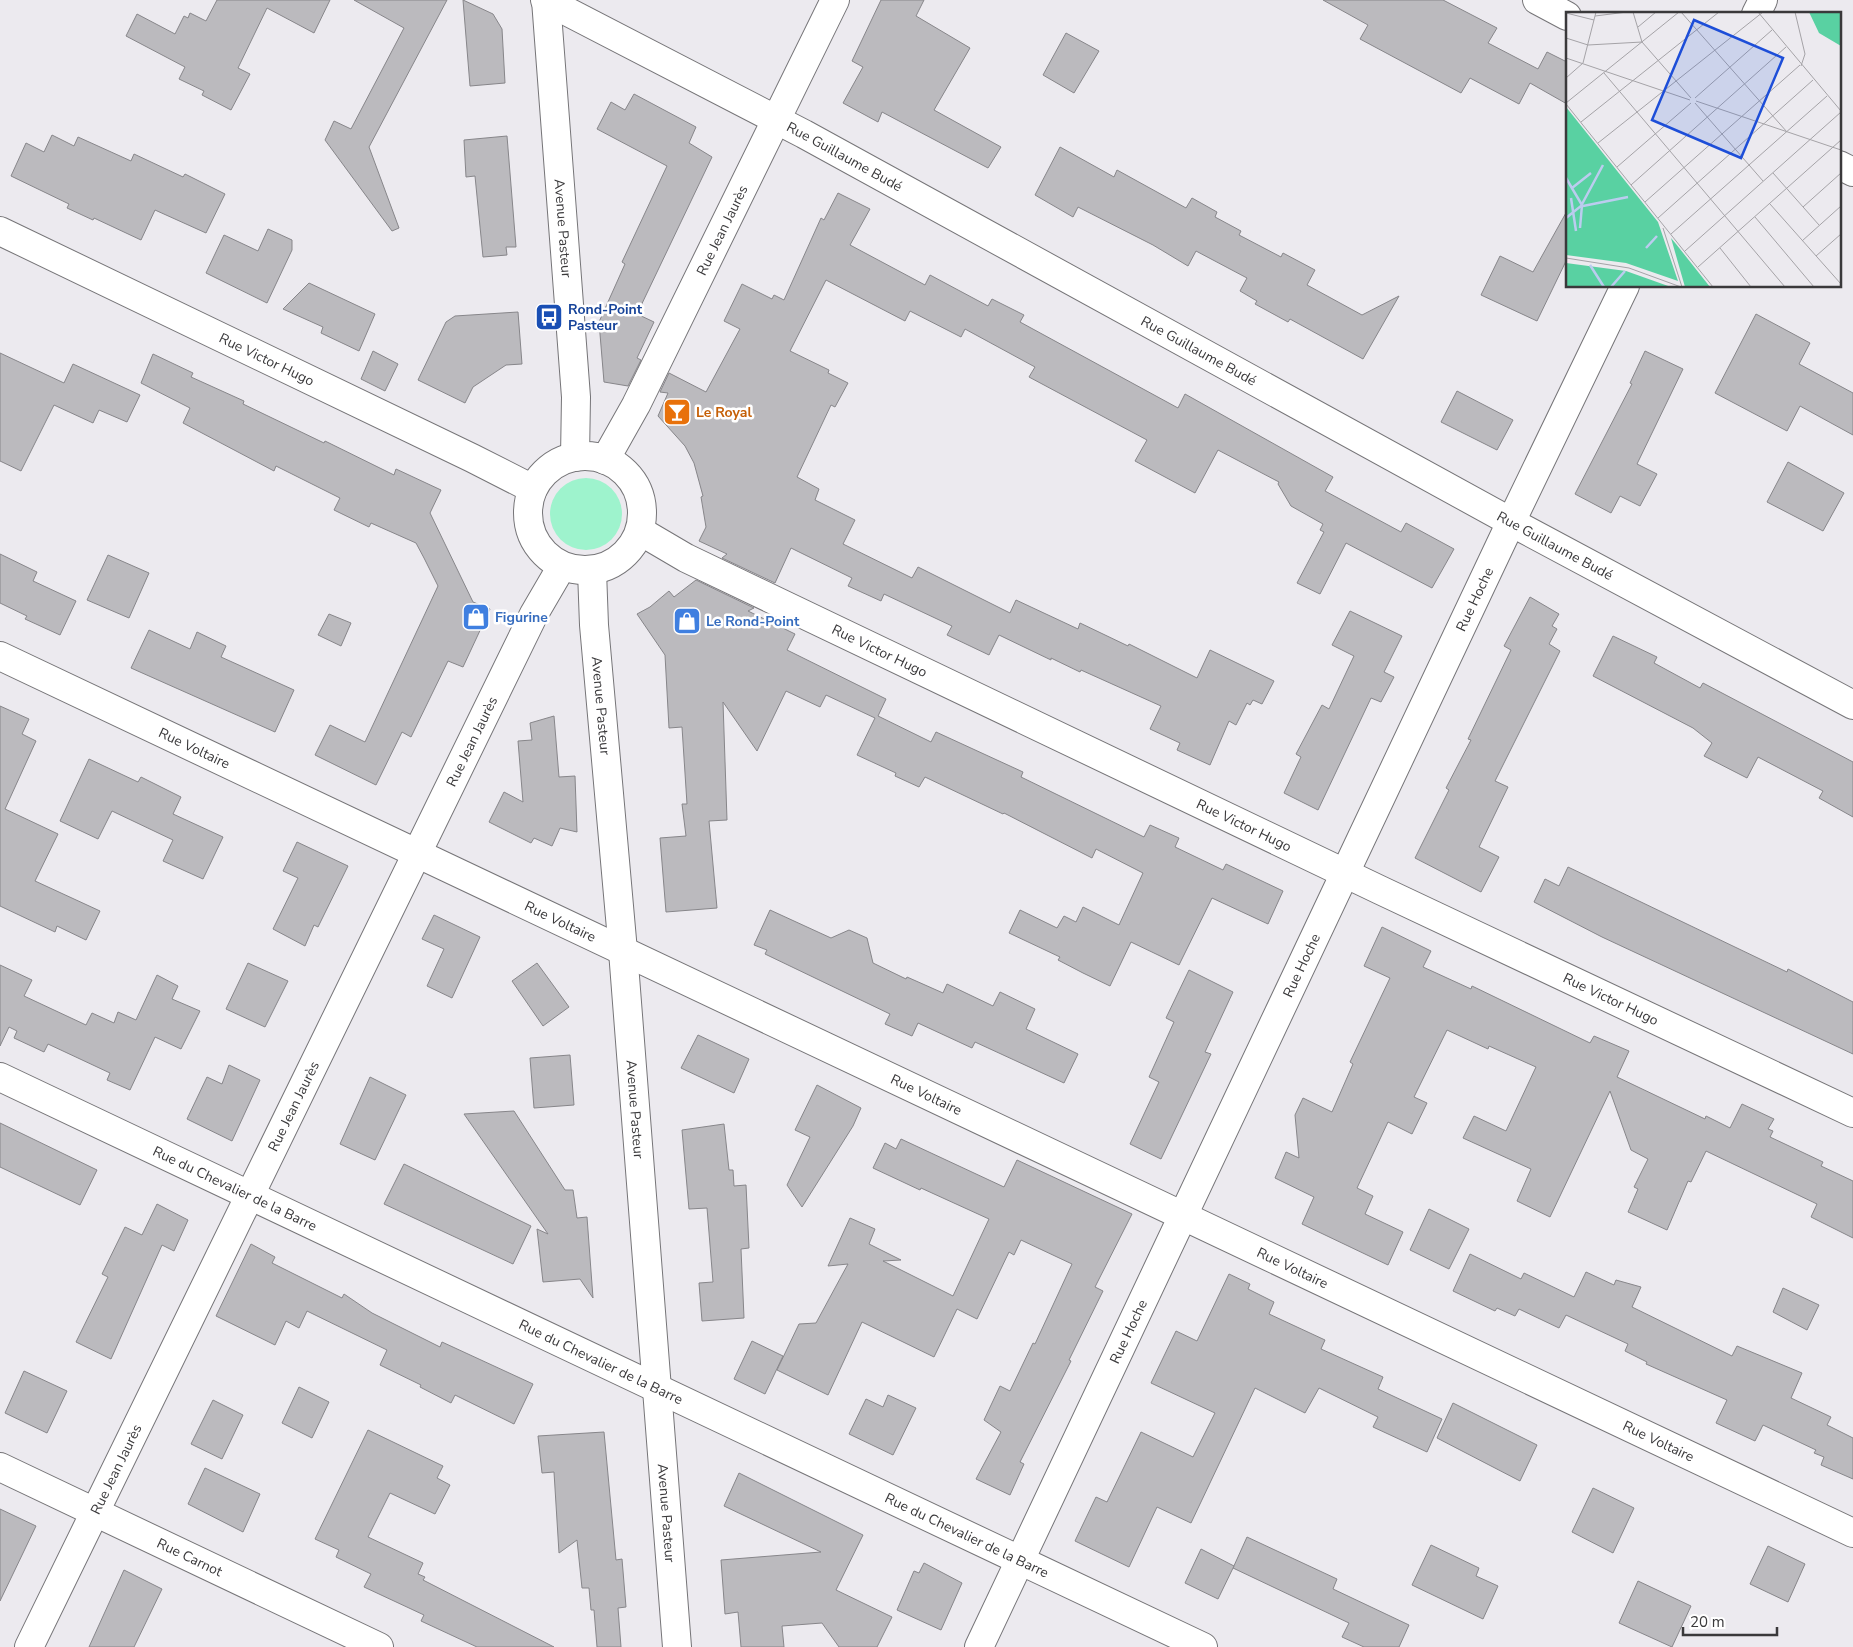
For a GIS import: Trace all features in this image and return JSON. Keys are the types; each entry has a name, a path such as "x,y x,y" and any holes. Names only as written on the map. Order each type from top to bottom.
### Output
{"street":[{"name":"Rue Guillaume Budé","path":"545,0 804,134 1511,522 1853,705"},
{"name":"Avenue Pasteur","path":"545,0 576,397 575,457"},
{"name":"Rue Jean Jaurès","path":"605,460 636,405 835,0"},
{"path":"1537,0 1566,15"},
{"path":"1757,12 1763,0"},
{"path":"1840,165 1853,172"},
{"name":"Rue Victor Hugo","path":"0,231 533,489"},
{"name":"Rue Hoche","path":"979,1647 1184,1218 1511,522 1624,288"},
{"path":"590,456 605,460 620,468 633,481 640,496 643,514 640,531 632,546 622,558 608,566 592,570 577,570 562,566 547,556 535,542 529,525 528,506 533,489 543,474 558,463 575,457 590,456"},
{"name":"Rue Victor Hugo","path":"640,531 696,562 1853,1113"},
{"name":"Rue Jean Jaurès","path":"29,1647 252,1196 534,614 562,566"},
{"name":"Avenue Pasteur","path":"592,570 594,625 623,951 677,1647"},
{"name":"Rue Voltaire","path":"0,656 418,852 1184,1218 1853,1533"},
{"name":"Rue du Chevalier de la Barre","path":"0,1077 1202,1647"},
{"name":"Rue Carnot","path":"0,1466 379,1647"}],"green space":[{"path":"593,478 612,488 620,500 622,514 620,528 612,540 600,548 579,550 560,540 552,528 550,507 560,488 572,480"}],"building":[{"path":"217,0 330,0 314,33 267,8 238,68 250,74 231,110 202,95 204,91 179,79 185,67 126,36 137,14 175,34 184,16 188,18 190,13 206,21"},
{"path":"354,0 447,0 369,147 399,228 392,231 325,140 334,121 351,129 404,28"},
{"path":"463,0 493,14 502,29 505,83 470,86"},
{"path":"881,0 924,0 916,16 970,48 934,110 1001,147 988,168 882,112 878,122 843,103 863,67 852,61"},
{"path":"1323,0 1443,0 1497,28 1488,43 1538,69 1547,52 1566,62 1566,103 1530,83 1519,104 1470,78 1461,93 1360,39 1368,25"},
{"path":"1066,33 1099,51 1074,93 1043,75"},
{"path":"634,94 696,127 689,143 712,157 637,314 654,322 637,358 641,360 628,386 604,382 599,322 625,264 622,262 667,166 597,129 611,102 625,110"},
{"path":"52,135 74,146 78,137 131,161 134,154 183,177 185,174 225,194 206,233 155,210 141,240 94,218 93,220 67,208 69,204 11,176 26,143 44,152"},
{"path":"507,136 516,247 506,247 507,255 483,257 475,176 466,177 464,140"},
{"path":"1060,147 1114,177 1117,170 1186,208 1192,198 1217,212 1215,217 1241,231 1239,235 1281,257 1283,253 1315,270 1307,285 1362,315 1399,296 1363,359 1290,319 1288,322 1255,304 1257,301 1240,291 1247,278 1196,251 1188,266 1153,245 1078,207 1073,217 1035,195"},
{"path":"838,193 870,209 850,245 925,285 930,275 988,306 992,299 1024,315 1020,322 1178,408 1185,394 1333,477 1325,491 1401,532 1406,523 1454,549 1432,588 1346,543 1320,594 1297,583 1324,532 1320,530 1323,524 1291,506 1278,484 1279,482 1218,450 1195,493 1135,461 1147,440 1029,377 1035,367 965,329 961,337 910,311 905,321 826,280 790,351 829,370 828,373 848,383 835,407 831,405 797,477 819,489 815,500 855,520 843,544 912,578 918,567 1010,613 1016,600 1078,629 1080,623 1128,646 1129,644 1197,678 1210,650 1274,681 1262,704 1253,700 1250,705 1247,703 1236,725 1229,721 1210,765 1177,750 1180,743 1150,729 1161,706 1081,670 1080,672 1051,658 1051,660 999,635 989,655 947,635 952,626 884,594 881,601 848,586 852,578 791,548 775,583 722,558 727,554 699,541 706,527 701,497 703,496 694,463 685,446 658,416 668,393 660,392 669,373 706,392 740,329 724,321 742,284 772,299 774,295 784,300 821,218 824,220"},
{"path":"1566,213 1566,261 1537,321 1481,295 1500,256 1533,272"},
{"path":"268,229 292,240 292,250 267,303 206,273 224,235 258,251"},
{"path":"309,283 375,314 359,351 321,333 323,327 283,309"},
{"path":"518,312 522,364 506,365 473,387 465,403 418,380 446,322 455,316"},
{"path":"1756,314 1810,343 1799,364 1853,393 1853,435 1800,406 1787,431 1715,393"},
{"path":"373,351 398,364 385,391 361,379"},
{"path":"1645,351 1683,369 1637,464 1657,474 1640,506 1620,496 1611,513 1575,494 1632,384 1630,383"},
{"path":"0,353 64,383 73,364 140,395 127,422 99,410 93,423 54,405 21,471 0,461"},
{"path":"153,354 193,373 191,377 244,401 243,404 324,443 325,441 394,475 396,469 441,490 430,513 473,602 490,609 463,667 448,661 411,737 402,732 376,785 315,755 330,725 365,742 438,586 424,558 416,543 371,523 369,527 334,510 340,498 276,466 274,471 183,423 190,408 141,383"},
{"path":"1457,391 1513,420 1497,450 1441,422"},
{"path":"1788,462 1844,493 1823,531 1767,502"},
{"path":"0,554 37,572 33,581 76,601 60,635 25,619 27,616 0,603"},
{"path":"108,555 149,573 129,618 87,600"},
{"path":"696,580 754,608 748,611 795,634 787,650 886,699 878,716 931,742 936,732 1023,772 1021,777 1144,837 1150,825 1179,838 1175,847 1223,870 1226,864 1283,891 1268,924 1212,898 1179,965 1131,942 1110,986 1083,973 1058,960 1060,957 1009,933 1020,910 1057,928 1064,916 1076,922 1083,907 1119,925 1143,873 1096,849 1092,858 1004,813 925,777 919,787 895,776 896,773 857,755 875,718 826,695 820,707 786,691 757,751 723,702 727,820 709,821 717,908 666,912 660,838 686,836 682,804 687,804 682,727 669,728 665,655 637,614 650,607 669,591 674,597"},
{"path":"1530,597 1559,614 1552,626 1557,629 1549,644 1560,651 1495,781 1508,787 1479,847 1499,857 1481,892 1415,858 1449,790 1446,788 1471,740 1468,739 1511,650 1504,646"},
{"path":"1350,611 1402,636 1384,672 1394,677 1381,702 1371,698 1318,810 1284,793 1301,757 1296,754 1322,705 1329,709 1354,656 1332,645"},
{"path":"329,614 351,623 341,646 318,635"},
{"path":"149,630 190,649 197,632 226,646 221,657 294,690 275,732 131,668"},
{"path":"1613,636 1657,657 1654,663 1700,688 1703,683 1853,762 1853,817 1819,798 1823,791 1758,757 1747,778 1704,756 1712,743 1693,728 1593,676"},
{"path":"0,706 29,719 22,734 36,741 5,809 58,834 35,881 100,911 86,940 57,926 55,932 0,906"},
{"path":"554,716 559,777 575,776 577,832 560,828 552,846 534,838 531,843 489,822 504,792 523,802 518,741 532,740 530,723"},
{"path":"89,759 138,782 141,777 181,797 173,814 223,837 203,879 163,861 173,840 112,811 98,839 60,821"},
{"path":"297,842 348,866 318,927 314,925 305,946 273,929 298,878 283,871"},
{"path":"1568,867 1787,972 1788,969 1853,1002 1853,1054 1602,937 1534,902 1545,879 1559,886"},
{"path":"770,910 831,938 849,930 867,938 873,963 906,979 907,977 943,993 947,984 993,1006 1000,992 1035,1009 1026,1029 1078,1054 1064,1083 975,1042 972,1048 918,1023 912,1036 885,1024 890,1014 765,954 767,950 754,945"},
{"path":"434,915 480,937 452,998 427,986 444,949 422,939"},
{"path":"1382,927 1431,951 1423,967 1471,989 1472,986 1590,1043 1594,1036 1629,1051 1617,1077 1705,1119 1706,1116 1730,1128 1742,1104 1774,1119 1768,1129 1773,1131 1770,1137 1823,1162 1821,1166 1853,1181 1853,1238 1811,1217 1817,1204 1706,1151 1691,1182 1688,1181 1667,1230 1628,1212 1638,1189 1634,1187 1648,1159 1631,1150 1610,1091 1550,1217 1517,1201 1531,1169 1463,1138 1474,1116 1506,1131 1536,1067 1489,1046 1488,1049 1447,1030 1414,1097 1427,1103 1412,1134 1388,1122 1357,1188 1373,1196 1365,1214 1403,1232 1388,1265 1302,1224 1314,1197 1275,1178 1286,1152 1299,1158 1295,1115 1303,1098 1332,1112 1353,1064 1350,1062 1390,978 1364,966"},
{"path":"248,963 288,981 265,1027 226,1009"},
{"path":"537,963 569,1007 543,1026 512,981"},
{"path":"0,965 32,980 24,996 86,1025 92,1013 114,1023 118,1012 136,1020 157,975 178,986 172,999 200,1011 181,1049 155,1037 130,1090 107,1080 110,1073 48,1044 44,1052 14,1038 17,1031 9,1027 0,1046"},
{"path":"1189,970 1233,992 1205,1052 1211,1054 1161,1159 1130,1144 1159,1082 1149,1077 1174,1022 1166,1018"},
{"path":"698,1035 749,1059 734,1093 681,1068"},
{"path":"570,1055 574,1105 534,1108 530,1058"},
{"path":"229,1065 260,1080 232,1141 187,1119 207,1077 222,1084"},
{"path":"370,1077 406,1095 375,1160 340,1144"},
{"path":"817,1085 861,1108 853,1126 802,1207 787,1185 810,1137 795,1130"},
{"path":"514,1111 565,1190 573,1190 577,1218 587,1217 593,1298 580,1279 543,1282 537,1229 548,1234 464,1114"},
{"path":"0,1123 97,1170 80,1205 0,1167"},
{"path":"724,1124 729,1170 733,1170 734,1186 746,1185 749,1248 741,1249 744,1318 702,1321 699,1283 713,1282 707,1208 689,1209 682,1130"},
{"path":"901,1139 1004,1187 1017,1160 1132,1214 1095,1287 1103,1291 1069,1360 1071,1361 1020,1462 1024,1464 1010,1495 976,1479 1001,1432 984,1420 1000,1386 1010,1391 1033,1343 1035,1344 1072,1264 1021,1240 1014,1255 1009,1252 977,1319 957,1309 934,1357 862,1322 828,1395 777,1370 799,1324 816,1323 848,1264 828,1266 850,1218 875,1229 869,1244 901,1260 883,1261 953,1296 989,1219 873,1168 885,1143 896,1149"},
{"path":"404,1164 531,1226 513,1264 384,1204"},
{"path":"157,1204 188,1220 174,1251 162,1245 111,1359 76,1342 108,1277 102,1274 125,1227 142,1235"},
{"path":"1429,1209 1469,1229 1449,1269 1410,1250"},
{"path":"251,1244 275,1257 272,1263 342,1298 344,1294 372,1313 440,1347 442,1342 533,1384 514,1424 455,1395 451,1403 420,1387 421,1385 380,1365 387,1350 307,1311 299,1328 286,1321 275,1345 216,1316"},
{"path":"1470,1254 1521,1279 1524,1273 1574,1297 1586,1272 1614,1285 1616,1280 1641,1287 1632,1307 1732,1356 1737,1346 1802,1373 1791,1398 1831,1417 1827,1425 1853,1438 1853,1479 1821,1465 1824,1457 1814,1453 1816,1450 1763,1425 1755,1441 1716,1423 1727,1400 1646,1364 1647,1362 1625,1351 1628,1344 1566,1315 1559,1328 1519,1309 1515,1316 1497,1308 1495,1311 1453,1291"},
{"path":"1229,1274 1250,1284 1248,1289 1274,1302 1269,1314 1325,1340 1321,1349 1383,1377 1378,1389 1442,1419 1427,1452 1373,1427 1378,1417 1319,1388 1305,1413 1255,1388 1191,1523 1157,1507 1129,1567 1075,1541 1096,1497 1107,1502 1141,1432 1193,1457 1215,1413 1151,1383 1176,1331 1197,1341"},
{"path":"1783,1288 1819,1305 1807,1330 1773,1312"},
{"path":"752,1341 783,1356 765,1394 734,1379"},
{"path":"24,1371 67,1391 47,1433 5,1413"},
{"path":"299,1387 329,1402 312,1438 282,1423"},
{"path":"888,1395 916,1408 893,1455 849,1434 866,1399 883,1407"},
{"path":"213,1400 243,1415 222,1459 191,1444"},
{"path":"1453,1403 1537,1445 1520,1481 1437,1438"},
{"path":"368,1430 443,1466 437,1478 450,1485 435,1514 390,1493 368,1537 423,1563 418,1574 425,1577 423,1580 554,1647 477,1647 421,1621 424,1615 364,1587 371,1574 336,1557 339,1550 315,1539"},
{"path":"604,1432 616,1560 622,1559 626,1607 618,1608 621,1647 597,1647 594,1610 591,1610 589,1588 582,1588 577,1540 559,1553 554,1472 542,1473 538,1436"},
{"path":"205,1468 260,1494 243,1532 188,1504"},
{"path":"739,1473 863,1535 836,1590 892,1617 877,1647 839,1647 822,1623 782,1626 784,1647 741,1647 738,1612 725,1614 721,1560 821,1552 724,1506"},
{"path":"1593,1488 1634,1508 1613,1553 1572,1532"},
{"path":"0,1509 36,1526 0,1601"},
{"path":"1247,1537 1337,1579 1333,1589 1409,1625 1399,1647 1364,1647 1342,1637 1349,1623 1233,1568"},
{"path":"1431,1545 1479,1568 1476,1576 1498,1586 1483,1619 1412,1585"},
{"path":"1768,1546 1805,1564 1788,1602 1750,1584"},
{"path":"1201,1549 1234,1566 1218,1599 1185,1583"},
{"path":"924,1563 962,1583 941,1630 897,1610 914,1571 919,1573"},
{"path":"124,1570 162,1589 134,1647 89,1647"},
{"path":"1638,1581 1691,1606 1672,1647 1619,1623"}],"place":[{"name":"Rond-Point Pasteur","path":"549,317"},
{"name":"Le Royal","path":"677,412"},
{"name":"Figurine","path":"476,617"},
{"name":"Le Rond-Point","path":"687,621"}]}
